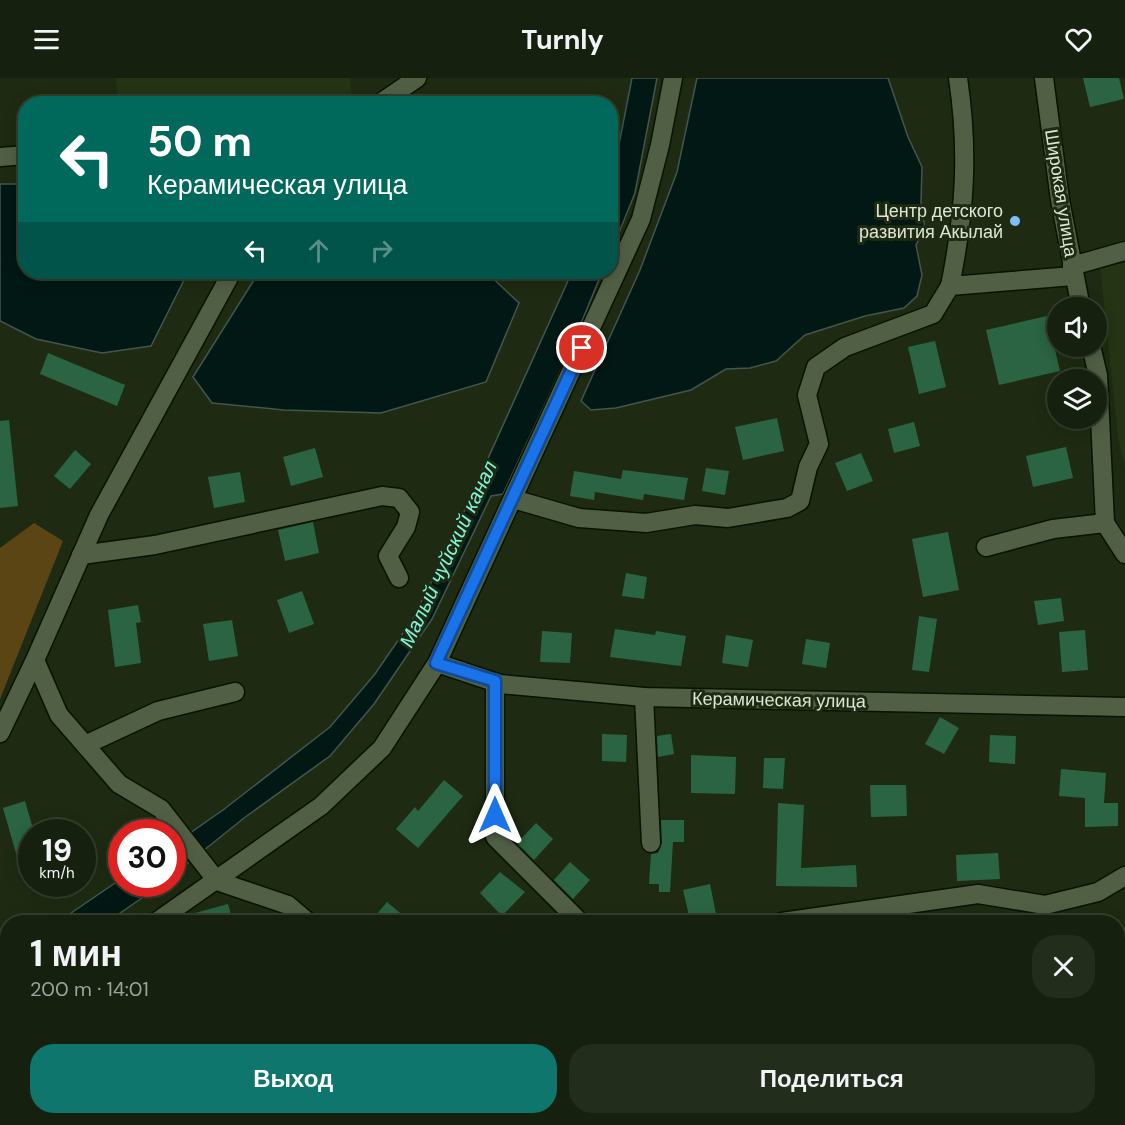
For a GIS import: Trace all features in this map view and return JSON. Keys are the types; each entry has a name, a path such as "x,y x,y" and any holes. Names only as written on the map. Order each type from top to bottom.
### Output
{"street":[{"path":"391,96 417,78"},
{"path":"618,269 641,219 660,146 673,78"},
{"path":"513,499 579,518 646,523 695,515 728,518 800,501 808,467 819,444 807,395 816,367 845,347 933,314 950,286 964,211 965,129 958,78"},
{"name":"Широкая улица","path":"1044,78 1073,271 1079,297"},
{"path":"0,157 18,156"},
{"path":"950,286 1073,271 1125,251"},
{"path":"0,733 104,504 228,279"},
{"path":"166,915 321,806 382,748 436,663 614,279"},
{"path":"1094,357 1098,375 1105,523 1125,554"},
{"path":"81,555 166,543 382,496 399,498 410,512 406,527 388,556 399,578"},
{"path":"986,547 1053,529 1105,523"},
{"path":"35,660 59,715 119,784 161,810 217,881 288,905 300,915"},
{"name":"Керамическая улица","path":"436,663 495,681 644,697 1125,707"},
{"path":"495,681 495,837 572,915"},
{"path":"85,745 158,711 235,692"},
{"path":"644,697 651,843"},
{"path":"831,915 978,894 1045,905 1098,891 1125,876"}],"shaded area":[{"path":"116,78 350,78 351,96 117,96"},
{"path":"1125,253 1125,467 1118,438 1107,332 1107,297 1103,297 1099,255"},
{"path":"34,523 63,541 0,699 0,548"}],"water":[{"path":"632,78 657,78 635,193 618,235 618,150"},
{"path":"697,78 888,78 908,137 922,167 921,202 925,229 916,245 922,275 917,296 904,308 865,316 805,335 776,361 750,368 726,369 691,390 616,408 591,410 581,401 640,270 677,172"},
{"path":"0,184 18,184 18,279 184,279 151,346 102,353 36,339 0,321"},
{"path":"255,279 493,279 519,303 486,382 381,413 284,410 212,403 193,377"},
{"name":"Малый чуйский канал","path":"569,279 599,279 571,348 503,494 491,496 432,619 374,704 330,756 244,818 186,865 186,836 330,727 375,674 412,620 440,565"},
{"path":"108,888 108,897 143,897 117,915 68,915"}],"building":[{"path":"1083,78 1119,78 1124,99 1090,107"},
{"path":"1047,316 1047,357 1057,357 1060,369 1047,369 1047,374 999,385 986,330"},
{"path":"935,341 946,387 919,394 908,347"},
{"path":"48,353 125,385 117,406 40,374"},
{"path":"777,418 784,451 743,460 735,427"},
{"path":"9,420 18,506 0,508 0,421"},
{"path":"914,422 920,446 894,453 888,429"},
{"path":"1066,447 1073,478 1033,487 1026,456"},
{"path":"315,448 323,477 291,486 283,457"},
{"path":"75,450 91,464 70,489 54,476"},
{"path":"861,453 873,481 847,491 835,463"},
{"path":"706,468 729,471 725,495 702,491"},
{"path":"623,470 688,478 684,500 644,494 643,500 595,492 594,500 570,496 574,471 621,479"},
{"path":"240,472 245,502 214,508 208,477"},
{"path":"313,522 319,553 285,561 278,530"},
{"path":"948,532 959,590 923,597 912,539"},
{"path":"626,573 647,577 644,599 622,596"},
{"path":"302,591 314,624 289,633 277,600"},
{"path":"1061,598 1064,621 1038,625 1034,601"},
{"path":"138,605 141,622 136,623 141,663 115,667 108,610"},
{"path":"919,616 937,619 929,672 912,670"},
{"path":"232,620 238,656 209,661 203,624"},
{"path":"615,629 655,635 656,631 686,636 681,666 610,657"},
{"path":"1085,630 1088,670 1062,672 1059,632"},
{"path":"542,631 572,633 570,663 540,662"},
{"path":"726,635 753,640 748,667 722,663"},
{"path":"806,639 830,643 826,668 802,664"},
{"path":"940,717 959,728 944,754 925,744"},
{"path":"602,734 627,735 626,762 602,761"},
{"path":"671,734 674,754 658,757 657,736"},
{"path":"990,735 1016,736 1015,764 989,762"},
{"path":"691,755 736,757 735,794 691,793"},
{"path":"764,758 785,758 783,789 763,788"},
{"path":"1061,769 1106,773 1104,803 1118,803 1118,826 1085,827 1085,798 1059,796"},
{"path":"444,780 463,796 418,848 396,829 415,807 418,811"},
{"path":"870,785 906,785 907,816 871,817"},
{"path":"25,801 30,819 18,819 18,860 3,808"},
{"path":"778,803 804,805 801,868 856,865 857,887 776,886"},
{"path":"661,820 684,820 684,842 673,842 670,892 659,892 659,884 649,884 651,854 658,853 662,843"},
{"path":"536,823 553,839 534,860 517,843"},
{"path":"998,853 1000,879 957,881 956,855"},
{"path":"570,862 590,880 573,899 554,880"},
{"path":"500,872 525,892 503,915 480,893"},
{"path":"710,884 716,914 689,915 683,890"},
{"path":"387,902 403,915 376,915"},
{"path":"228,904 231,915 188,915"}],"place":[{"name":"Центр детского развития Акылай","path":"1015,221"}],"route":[{"path":"495,815 495,681 436,663 582,348"}]}
